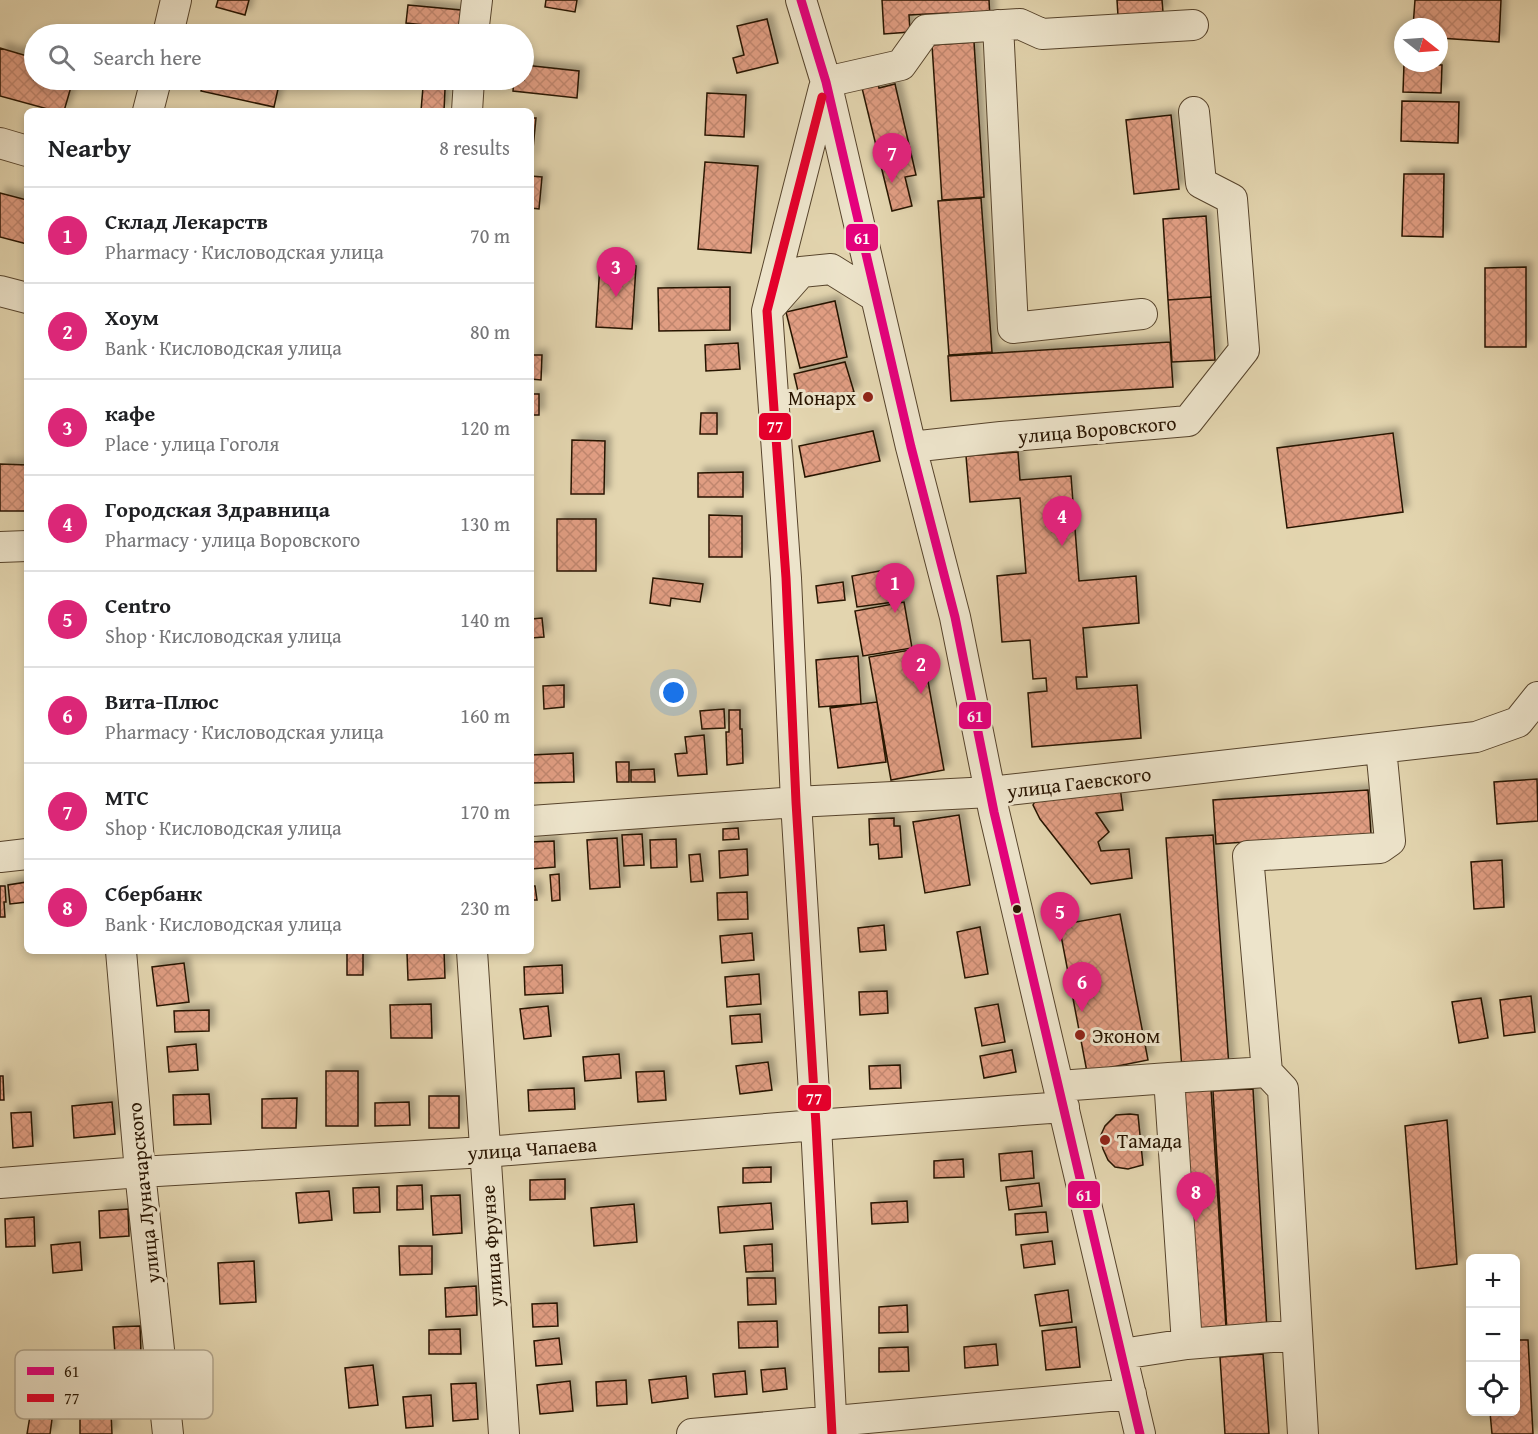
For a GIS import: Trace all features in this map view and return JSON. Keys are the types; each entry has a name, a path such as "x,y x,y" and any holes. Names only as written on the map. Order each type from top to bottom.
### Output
{"street":[{"path":"170,24 176,0"},
{"path":"474,24 477,0"},
{"path":"801,0 826,82 910,447 955,617 990,792 1027,956 1062,1096 1140,1434"},
{"path":"826,82 901,65 926,30 1006,17 1042,33 1193,25"},
{"path":"1006,17 1013,327 1142,314"},
{"path":"826,82 767,311 786,578 796,802 832,1428"},
{"path":"149,108 153,90"},
{"path":"467,108 468,90"},
{"name":"улица Воровского","path":"910,447 1188,421 1244,350 1232,199 1201,183 1194,112"},
{"path":"0,143 24,150"},
{"path":"767,311 801,272 831,269 876,297"},
{"path":"0,291 24,297"},
{"path":"0,547 24,546"},
{"name":"улица Гаевского","path":"534,821 796,802 990,792 1476,737 1518,722 1538,697"},
{"path":"1303,1434 1283,1089 1267,1072 1248,856 1380,848 1390,841 1381,748"},
{"path":"0,857 24,854"},
{"name":"улица Луначарского","path":"121,954 140,1172 159,1350"},
{"name":"улица Фрунзе","path":"472,954 504,1434"},
{"name":"улица Чапаева","path":"0,1183 140,1172 485,1152 816,1125 1062,1096 1169,1078 1267,1072"},
{"path":"1169,1078 1187,1344"},
{"path":"1122,1354 1187,1344 1297,1335"},
{"path":"692,1434 832,1428 1131,1394"},
{"name":"улица Луначарского","path":"166,1419 168,1434"}],"building":[{"path":"218,0 249,0 245,15 216,7"},
{"path":"546,0 577,0 575,12 545,7"},
{"path":"882,0 989,0 990,19 949,22 948,13 909,15 910,32 884,34"},
{"path":"1117,0 1162,0 1163,12 1118,16"},
{"path":"1415,0 1501,0 1499,42 1448,39 1448,18 1414,18"},
{"path":"408,5 461,10 459,24 406,23"},
{"path":"767,19 778,63 737,73 733,58 744,55 737,26"},
{"path":"974,42 984,197 942,200 932,45"},
{"path":"0,48 24,55 24,90 70,90 65,108 44,108 0,96"},
{"path":"534,66 579,71 577,98 513,91 534,90"},
{"path":"1404,72 1442,72 1441,93 1403,92"},
{"path":"878,84 879,88 895,84 916,175 905,177 912,206 892,211 862,88"},
{"path":"201,90 278,90 274,107"},
{"path":"423,90 445,90 444,108 421,108"},
{"path":"707,93 746,95 744,137 705,135"},
{"path":"1402,101 1459,102 1458,143 1401,141"},
{"path":"1171,115 1179,189 1134,194 1126,120"},
{"path":"705,162 758,166 751,253 698,249"},
{"path":"1404,174 1444,174 1443,237 1402,236"},
{"path":"534,176 542,177 539,209 534,208"},
{"path":"0,193 24,199 24,243 0,237"},
{"path":"981,198 992,352 949,355 938,201"},
{"path":"1206,216 1211,297 1168,300 1163,219"},
{"path":"600,264 636,266 632,329 596,327"},
{"path":"1526,267 1526,347 1485,347 1485,268"},
{"path":"730,287 730,330 659,331 658,288"},
{"path":"1211,297 1215,360 1172,362 1168,300"},
{"path":"835,301 847,357 800,368 786,312"},
{"path":"1170,342 1173,387 951,401 948,356"},
{"path":"738,343 740,369 706,371 705,345"},
{"path":"534,355 542,355 541,380 534,379"},
{"path":"845,362 854,392 801,404 794,374"},
{"path":"534,394 539,394 539,415 534,415"},
{"path":"701,413 717,413 717,434 700,434"},
{"path":"873,431 880,461 805,477 799,446"},
{"path":"1393,433 1403,512 1287,528 1277,448"},
{"path":"572,440 605,441 604,494 571,494"},
{"path":"1018,452 1020,480 1071,476 1079,581 1136,576 1139,623 1083,628 1087,677 1076,677 1077,689 1137,685 1141,738 1032,747 1028,693 1047,691 1046,678 1033,679 1030,640 1002,642 997,576 1026,573 1020,498 970,502 966,456"},
{"path":"0,464 24,465 24,511 0,511"},
{"path":"743,472 743,497 698,497 698,473"},
{"path":"709,515 742,516 742,557 709,557"},
{"path":"557,519 596,519 596,571 557,571"},
{"path":"896,568 901,601 857,607 852,576"},
{"path":"653,578 703,584 700,602 671,598 670,606 650,603"},
{"path":"843,582 845,600 818,603 816,586"},
{"path":"904,602 912,648 863,656 855,611"},
{"path":"542,618 544,637 534,638 534,619"},
{"path":"922,648 944,770 891,780 869,657"},
{"path":"858,656 861,704 819,707 816,660"},
{"path":"564,685 564,707 544,709 543,686"},
{"path":"877,702 886,762 838,768 830,708"},
{"path":"724,709 725,728 702,729 700,711"},
{"path":"729,710 740,710 743,763 727,765 726,732 729,732"},
{"path":"704,735 707,774 678,776 675,754 687,753 685,737"},
{"path":"573,753 574,782 534,783 534,755"},
{"path":"616,762 629,762 629,782 617,782"},
{"path":"654,769 655,782 631,782 631,770"},
{"path":"1537,779 1538,821 1497,824 1494,782"},
{"path":"1120,787 1123,810 1096,813 1109,832 1098,842 1101,851 1129,849 1132,878 1091,884 1040,819 1033,805 1037,798"},
{"path":"1368,790 1371,834 1216,844 1213,800"},
{"path":"959,815 970,885 925,893 913,822"},
{"path":"894,818 894,826 900,826 902,857 879,859 878,844 870,845 869,819"},
{"path":"738,828 739,839 723,840 723,829"},
{"path":"642,834 644,865 624,866 622,835"},
{"path":"1213,835 1229,1067 1182,1070 1166,838"},
{"path":"617,838 620,887 590,889 587,840"},
{"path":"676,839 677,867 651,868 650,840"},
{"path":"554,841 555,867 534,869 534,842"},
{"path":"747,849 748,875 720,878 719,851"},
{"path":"700,854 703,881 691,882 689,855"},
{"path":"1502,860 1504,907 1474,909 1471,862"},
{"path":"559,874 560,900 552,901 550,875"},
{"path":"24,882 24,902 10,904 8,885"},
{"path":"0,886 5,886 5,917 0,917"},
{"path":"534,886 535,886 537,900 534,900"},
{"path":"747,892 748,919 718,920 717,893"},
{"path":"1120,914 1148,1060 1087,1072 1059,925"},
{"path":"884,925 886,950 860,952 858,928"},
{"path":"980,927 988,974 965,978 957,932"},
{"path":"752,933 754,960 722,963 720,936"},
{"path":"347,954 363,954 363,975 347,975"},
{"path":"407,954 444,954 445,978 408,980"},
{"path":"184,963 189,1002 157,1006 152,967"},
{"path":"562,965 563,993 525,995 524,967"},
{"path":"759,974 761,1004 727,1007 725,977"},
{"path":"887,991 888,1013 860,1015 859,992"},
{"path":"1531,996 1535,1032 1504,1036 1500,1000"},
{"path":"1481,998 1488,1038 1459,1043 1452,1002"},
{"path":"431,1004 432,1038 391,1038 390,1005"},
{"path":"998,1004 1005,1042 982,1046 975,1008"},
{"path":"548,1006 551,1036 524,1039 520,1009"},
{"path":"209,1010 209,1031 175,1032 174,1011"},
{"path":"760,1014 762,1042 732,1044 730,1016"},
{"path":"196,1044 198,1070 169,1072 167,1047"},
{"path":"1012,1050 1016,1072 984,1078 980,1056"},
{"path":"619,1054 621,1078 585,1081 583,1057"},
{"path":"768,1062 772,1090 740,1094 736,1066"},
{"path":"900,1065 901,1088 870,1089 869,1066"},
{"path":"326,1071 358,1071 358,1126 326,1126"},
{"path":"664,1071 666,1100 638,1102 636,1072"},
{"path":"0,1076 3,1076 4,1100 0,1100"},
{"path":"574,1088 575,1109 529,1111 528,1090"},
{"path":"1211,1089 1226,1328 1198,1330 1183,1091"},
{"path":"1253,1089 1267,1330 1227,1332 1213,1091"},
{"path":"209,1094 211,1124 174,1125 173,1095"},
{"path":"429,1096 459,1096 459,1128 429,1128"},
{"path":"297,1098 296,1128 262,1128 262,1099"},
{"path":"112,1102 115,1134 74,1138 72,1106"},
{"path":"409,1102 410,1125 375,1126 375,1103"},
{"path":"31,1112 33,1146 13,1148 11,1113"},
{"path":"1116,1115 1138,1115 1143,1165 1128,1169 1115,1167 1108,1160 1100,1137 1105,1126"},
{"path":"1447,1120 1457,1264 1416,1269 1405,1126"},
{"path":"1032,1151 1034,1178 1001,1181 999,1154"},
{"path":"963,1159 964,1177 934,1178 934,1161"},
{"path":"771,1167 771,1182 743,1183 743,1168"},
{"path":"565,1179 565,1199 530,1200 530,1180"},
{"path":"1039,1183 1042,1206 1009,1210 1006,1187"},
{"path":"422,1185 423,1209 397,1210 397,1186"},
{"path":"379,1187 380,1212 354,1213 353,1188"},
{"path":"329,1191 332,1220 299,1223 296,1193"},
{"path":"460,1195 462,1233 433,1235 431,1196"},
{"path":"907,1201 908,1222 872,1224 871,1203"},
{"path":"771,1203 773,1229 720,1233 718,1207"},
{"path":"634,1204 637,1242 594,1246 591,1208"},
{"path":"128,1209 129,1236 100,1238 99,1211"},
{"path":"1046,1212 1048,1232 1016,1235 1015,1214"},
{"path":"34,1217 35,1246 6,1247 5,1219"},
{"path":"1052,1241 1055,1264 1024,1268 1021,1245"},
{"path":"80,1242 82,1270 53,1273 51,1245"},
{"path":"772,1244 773,1271 746,1272 744,1246"},
{"path":"399,1246 432,1246 432,1274 400,1275"},
{"path":"254,1261 256,1302 220,1304 218,1263"},
{"path":"747,1278 775,1278 776,1304 748,1305"},
{"path":"476,1286 477,1315 446,1317 445,1288"},
{"path":"1068,1290 1072,1322 1040,1326 1035,1295"},
{"path":"557,1303 558,1326 533,1327 532,1304"},
{"path":"907,1305 908,1332 879,1333 879,1307"},
{"path":"777,1321 778,1347 739,1348 738,1322"},
{"path":"140,1326 141,1350 115,1350 113,1327"},
{"path":"1076,1327 1080,1367 1046,1370 1042,1331"},
{"path":"460,1329 461,1354 429,1354 429,1330"},
{"path":"559,1338 562,1364 536,1366 534,1341"},
{"path":"1520,1340 1528,1340 1533,1434 1492,1434 1490,1416 1520,1416"},
{"path":"996,1344 998,1365 965,1368 964,1347"},
{"path":"908,1347 909,1371 879,1372 879,1348"},
{"path":"1263,1354 1269,1434 1225,1434 1220,1357"},
{"path":"373,1365 378,1405 349,1408 345,1368"},
{"path":"785,1368 787,1389 763,1392 761,1370"},
{"path":"745,1371 747,1394 715,1397 713,1374"},
{"path":"686,1376 688,1398 652,1403 649,1380"},
{"path":"626,1380 627,1404 597,1406 596,1382"},
{"path":"570,1381 573,1411 540,1414 537,1385"},
{"path":"476,1383 478,1419 453,1421 451,1384"},
{"path":"431,1395 433,1426 406,1428 403,1397"},
{"path":"30,1419 52,1419 50,1434 27,1434"},
{"path":"80,1419 111,1419 112,1434 80,1434"}],"transit line":[{"name":"61","path":"801,0 826,82 911,447 955,617 994,812 1140,1434"},
{"name":"77","path":"822,97 767,311 786,578 796,802 832,1434"}],"place":[{"name":"МТС","path":"892,183"},
{"name":"кафе","path":"616,297"},
{"name":"Монарх","path":"868,397"},
{"name":"Городская Здравница","path":"1062,546"},
{"name":"Склад Лекарств","path":"895,613"},
{"name":"Хоум","path":"921,694"},
{"name":"Centro","path":"1060,942"},
{"name":"Вита-Плюс","path":"1082,1012"},
{"name":"Эконом","path":"1080,1035"},
{"name":"Тамада","path":"1105,1140"},
{"name":"Сбербанк","path":"1196,1222"}]}
